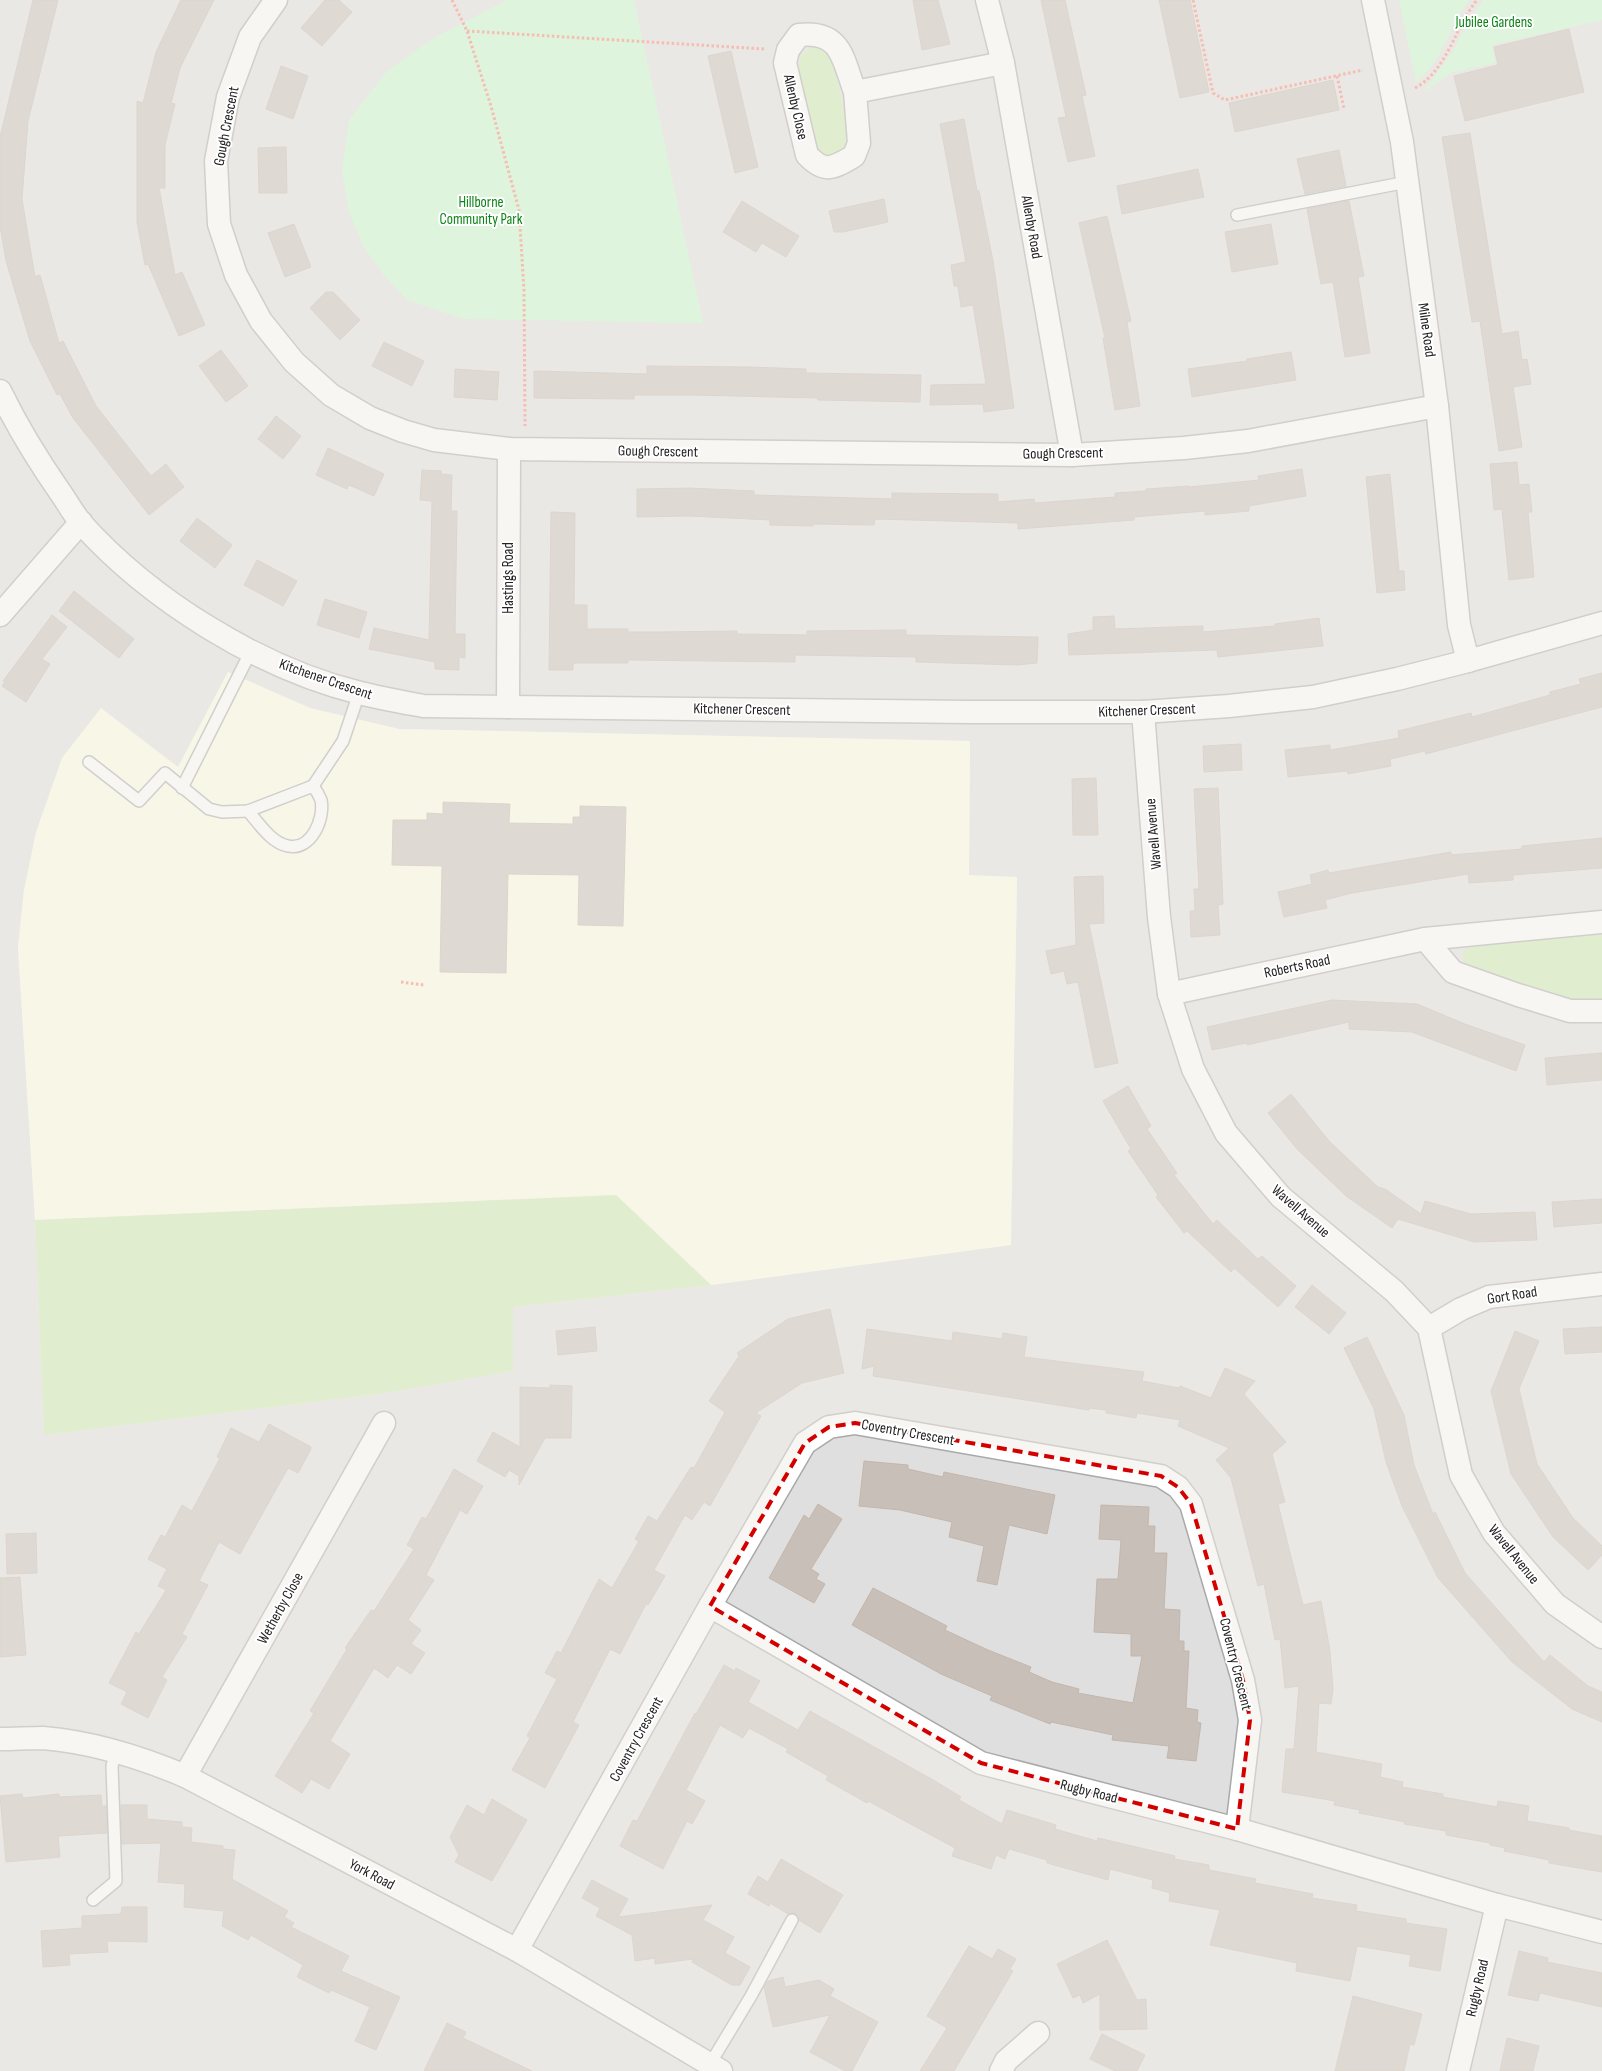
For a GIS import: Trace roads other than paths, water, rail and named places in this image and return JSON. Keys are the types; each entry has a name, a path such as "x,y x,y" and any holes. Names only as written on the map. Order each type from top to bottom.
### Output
{"street":[{"name":"Gough Crescent","path":"276,0 250,37 228,97 216,161 219,224 236,276 261,321 294,362 331,395 370,418 403,431 434,440 517,449 1072,454 1184,448 1248,441 1437,406"},
{"name":"Allenby Road","path":"987,0 1003,63 1072,454"},
{"name":"Milne Road","path":"1373,0 1402,142 1437,406 1458,626 1468,661"},
{"name":"Allenby Close","path":"799,35 823,36 839,48 855,92 859,143 854,156 829,168 817,166 807,155 785,63 788,50 799,35"},
{"path":"855,92 1003,63"},
{"name":"Kitchener Crescent","path":"0,390 32,452 81,522 125,566 168,600 208,627 251,651 296,672 359,693 423,706 1143,712 1264,704 1313,697 1468,661 1602,623"},
{"name":"Hastings Road","path":"508,707 517,449"},
{"path":"0,615 81,522"},
{"name":"Wavell Avenue","path":"1143,712 1159,917 1169,994 1193,1069 1226,1132 1281,1198 1394,1291 1429,1328 1461,1475 1494,1533 1542,1590 1555,1604 1602,1638"},
{"name":"Roberts Road","path":"1169,994 1424,939 1602,922"},
{"path":"1424,939 1454,972 1570,1011 1602,1011"},
{"name":"Gort Road","path":"1429,1328 1461,1309 1489,1296 1602,1284"},
{"name":"Coventry Crescent","path":"517,1950 710,1606 806,1443 829,1427 855,1423 1161,1476 1178,1487 1191,1504 1243,1680 1250,1720 1237,1828"},
{"name":"Wetherby Close","path":"185,1776 383,1436"},
{"name":"Rugby Road","path":"710,1606 981,1763 1237,1828 1497,1905 1602,1932"},
{"name":"York Road","path":"0,1739 43,1738 116,1752 145,1759 185,1776 517,1950 715,2068"},
{"name":"Rugby Road","path":"1458,2071 1497,1905"},
{"path":"1001,2071 1006,2061 1038,2033"}],"lane":[{"path":"1237,215 1407,182"},
{"path":"182,788 251,651"},
{"path":"89,762 138,801 165,773 210,808 222,812 248,811 314,786 344,741 359,693"},
{"path":"248,811 276,841 288,846 298,846 309,840 317,826 321,812 320,799 314,786"},
{"path":"93,1900 116,1882 112,1766 116,1752"},
{"path":"715,2068 792,1920"}],"park label":[{"name":"Jubilee Gardens","path":"1494,22"},
{"name":"Hillborne Community Park","path":"481,210"}]}
